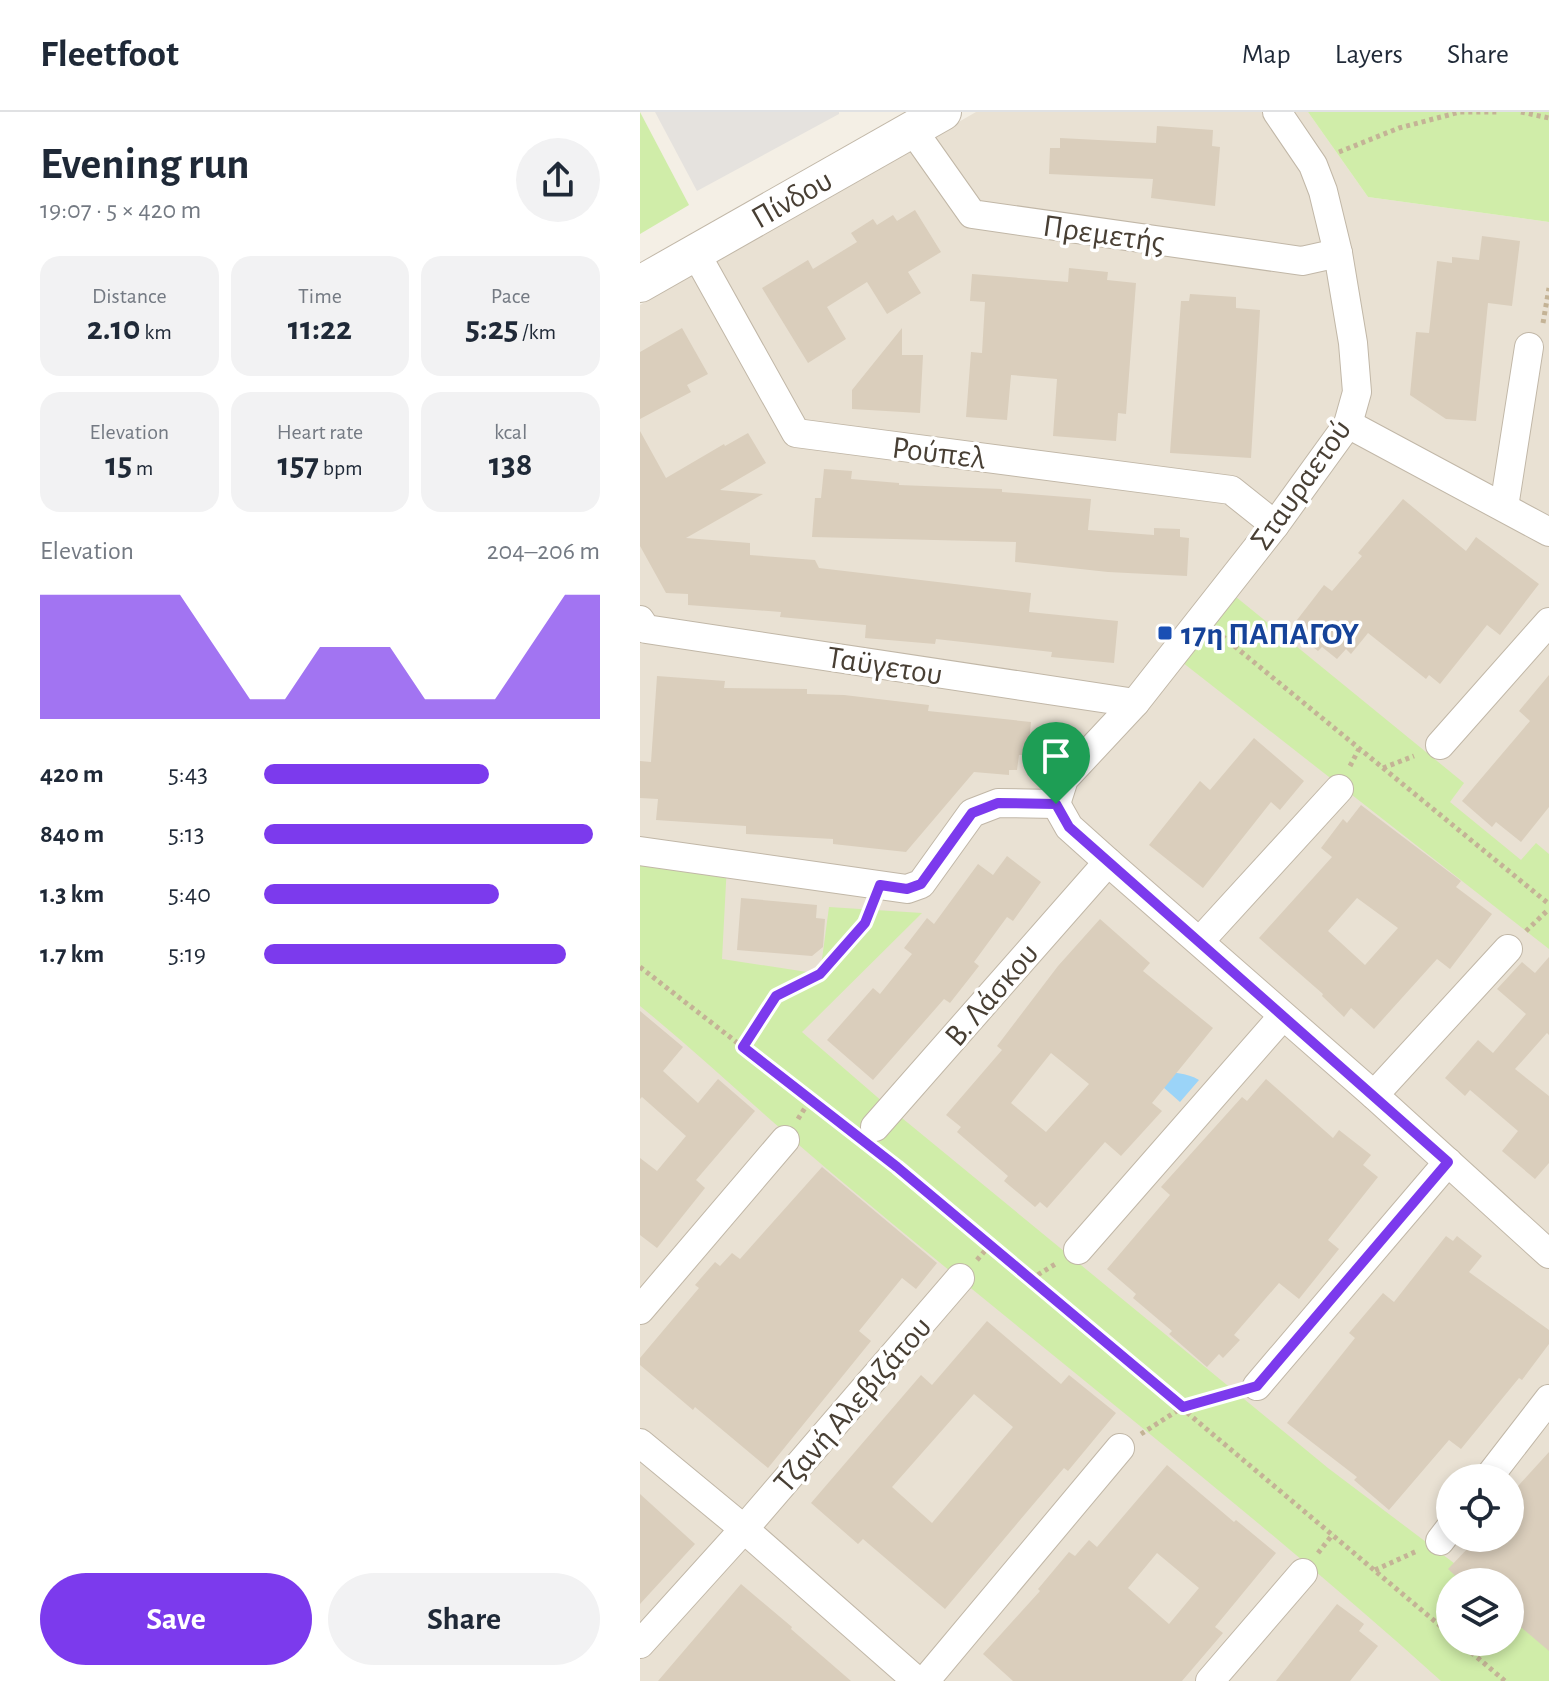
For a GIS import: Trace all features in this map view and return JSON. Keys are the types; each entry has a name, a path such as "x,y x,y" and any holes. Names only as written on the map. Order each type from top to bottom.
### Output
{"street":[{"name":"Πίνδου","path":"640,284 943,112"},
{"name":"Σταυραετού","path":"1056,804 1064,779 1135,703 1275,525 1348,424 1357,392 1353,343 1338,253 1323,191 1313,165 1277,112"},
{"name":"Πρεμετής","path":"912,129 972,214 1302,261 1338,253"},
{"name":"Ρούπελ","path":"695,252 796,433 1231,490 1275,525"},
{"path":"1504,507 1529,347"},
{"path":"1348,424 1549,532"},
{"name":"Ταϋγετου","path":"640,620 646,629 1135,703"},
{"path":"1440,745 1549,622"},
{"path":"1200,941 1339,789"},
{"path":"640,851 907,889 921,884 972,813 998,803 1056,804 1069,827 1547,1247"},
{"name":"Β. Λάσκου","path":"868,1137 1108,862"},
{"path":"1374,1095 1508,949"},
{"path":"1078,1250 1282,1017"},
{"path":"640,1310 785,1140"},
{"path":"1257,1386 1448,1162"},
{"name":"Τζανή Αλεβιζάτου","path":"640,1644 744,1529 960,1278"},
{"path":"1499,1464 1549,1399"},
{"path":"640,1443 744,1529 917,1681"},
{"path":"925,1681 1120,1448"},
{"path":"1210,1681 1303,1573"}],"path":[{"path":"1313,165 1356,143 1399,128 1460,112 1499,112"},
{"path":"1521,112 1549,118"},
{"path":"1201,619 1549,904"},
{"path":"743,1047 776,996 820,974 865,923 880,885"},
{"path":"640,967 743,1047 868,1137 1436,1622"},
{"path":"1120,1448 1183,1407 1257,1386"},
{"path":"1375,1570 1436,1539"},
{"path":"1476,1656 1505,1681"}],"shaded area":[{"path":"655,112 839,112 839,114 697,191"},
{"path":"976,112 1308,112 1368,197 1549,222 1549,1681 640,1681 640,305"}],"green space":[{"path":"640,112 689,205 640,234"},
{"path":"1308,112 1549,112 1549,222 1368,197"},
{"path":"1225,588 1464,783 1450,802 1521,860 1536,843 1549,854 1549,949 1173,655"},
{"path":"640,851 727,864 722,959 820,974 829,907 922,913 802,1032 891,1109 1328,1468 1460,1568 1436,1568 1436,1656 1524,1656 1524,1616 1549,1635 1549,1681 1441,1681 1214,1486 827,1169 640,1006"}],"water":[{"path":"1146,1072 1181,1074 1199,1080 1180,1102"}],"building":[{"path":"1157,126 1213,130 1212,146 1220,147 1215,206 1151,198 1153,179 1049,174 1050,148 1060,148 1060,138 1156,143"},
{"path":"915,210 941,252 908,272 921,293 887,314 867,282 827,307 846,339 808,363 762,288 808,260 813,269 857,242 851,233 873,219 877,225 893,215 897,221"},
{"path":"1482,236 1520,241 1512,306 1488,303 1476,421 1446,419 1410,395 1416,332 1429,333 1437,261 1452,263 1452,257 1479,260"},
{"path":"1069,268 1108,272 1107,280 1136,283 1126,414 1118,413 1116,441 1053,436 1057,379 1011,375 1007,420 966,417 971,352 982,353 985,302 970,301 972,274 1068,282"},
{"path":"1190,294 1236,297 1236,308 1260,310 1251,458 1170,453 1181,301 1189,301"},
{"path":"682,328 708,374 687,385 691,392 640,419 640,352"},
{"path":"902,328 902,355 923,355 920,413 852,409 852,390"},
{"path":"640,431 666,478 748,433 766,463 720,490 763,494 686,538 750,543 750,555 815,560 819,568 1031,593 1029,612 1118,621 1114,663 1051,657 1052,652 936,639 935,644 865,638 866,625 780,617 781,612 688,605 688,594 666,593 640,546"},
{"path":"824,469 852,471 851,479 899,485 1002,489 1002,492 1091,499 1088,530 1154,535 1154,528 1180,529 1180,537 1189,538 1187,576 1108,572 1015,562 1016,542 812,537 815,498 821,498"},
{"path":"1403,499 1466,551 1476,537 1539,584 1500,635 1487,625 1440,684 1429,675 1426,679 1368,633 1351,654 1346,649 1337,659 1322,647 1318,651 1290,629 1324,585 1332,591 1362,556 1358,553"},
{"path":"1549,675 1549,807 1521,842 1496,822 1492,827 1462,801 1530,721 1519,711"},
{"path":"657,676 725,681 724,688 807,689 807,694 929,705 928,711 1031,722 1028,755 1019,755 1017,770 1009,770 1009,775 974,772 906,852 833,844 833,839 746,834 746,826 656,820 658,799 640,798 640,761 651,762"},
{"path":"1254,738 1304,781 1280,810 1271,802 1203,888 1149,845 1200,781 1210,790"},
{"path":"1361,805 1461,881 1456,887 1492,914 1450,969 1437,959 1374,1029 1351,1008 1344,1017 1323,994 1259,938 1332,857 1321,848 1343,819 1347,823","holes":["1357,898 1398,928 1365,965 1328,931"]},
{"path":"1007,856 1041,882 1013,921 1007,917 974,962 979,966 950,1003 944,999 873,1080 827,1040 873,988 880,994 912,954 904,948 927,918 934,924 978,864 993,875"},
{"path":"741,898 817,905 816,918 825,919 823,947 812,956 737,950"},
{"path":"1100,919 1150,963 1143,971 1213,1028 1152,1103 1162,1111 1121,1156 1105,1142 1047,1208 1040,1202 1035,1207 1004,1181 1008,1176 957,1132 961,1127 946,1115 1002,1050 997,1046 1058,966","holes":["1051,1053 1089,1084 1046,1132 1011,1103"]},
{"path":"1549,957 1549,1035 1547,1033 1515,1069 1549,1096 1549,1163 1535,1179 1502,1151 1518,1131 1470,1090 1465,1096 1445,1078 1478,1040 1493,1053 1526,1014 1497,989 1522,962 1535,973"},
{"path":"640,1011 683,1047 663,1071 698,1103 718,1079 755,1111 696,1180 705,1188 657,1248 640,1235 640,1158 657,1171 686,1136 642,1097 640,1099"},
{"path":"1266,1079 1333,1138 1339,1130 1371,1155 1363,1165 1378,1177 1328,1240 1339,1249 1299,1299 1279,1283 1234,1335 1240,1340 1223,1358 1219,1354 1207,1367 1169,1334 1172,1331 1133,1298 1136,1294 1107,1269 1170,1195 1161,1187 1242,1097 1247,1101"},
{"path":"822,1167 937,1263 916,1289 902,1278 859,1331 871,1341 768,1468 640,1365 640,1358 699,1288 695,1285 715,1262 720,1266 732,1253 740,1259"},
{"path":"1446,1236 1453,1241 1457,1236 1482,1256 1469,1272 1549,1330 1549,1344 1522,1380 1519,1378 1461,1449 1449,1440 1389,1510 1354,1480 1357,1477 1287,1423 1355,1338 1349,1333 1383,1293 1394,1302"},
{"path":"987,1321 1061,1384 1069,1375 1116,1413 1068,1471 1064,1468 945,1609 863,1539 858,1544 811,1503 921,1375 932,1385","holes":["974,1394 1013,1427 932,1523 892,1487"]},
{"path":"1549,1452 1549,1651 1524,1630 1524,1568 1449,1568 1464,1552 1524,1552 1524,1480"},
{"path":"1167,1465 1276,1553 1215,1627 1223,1633 1182,1681 1013,1681 983,1654 1040,1591 1038,1589 1069,1552 1075,1556 1089,1540 1097,1547","holes":["1157,1553 1199,1588 1169,1624 1128,1588"]},
{"path":"640,1494 695,1544 640,1604"},
{"path":"741,1584 792,1627 851,1681 658,1681"},
{"path":"1337,1604 1364,1624 1359,1631 1378,1646 1350,1681 1276,1681"}],"place":[{"name":"17η ΠΑΠΑΓΟΥ","path":"1165,633"}],"route":[{"path":"998,803 1056,804 1069,827 1448,1162 1257,1386 1183,1407 897,1167 743,1047 776,996 820,974 865,923 880,885 907,889 921,884 972,813 998,803"}]}
